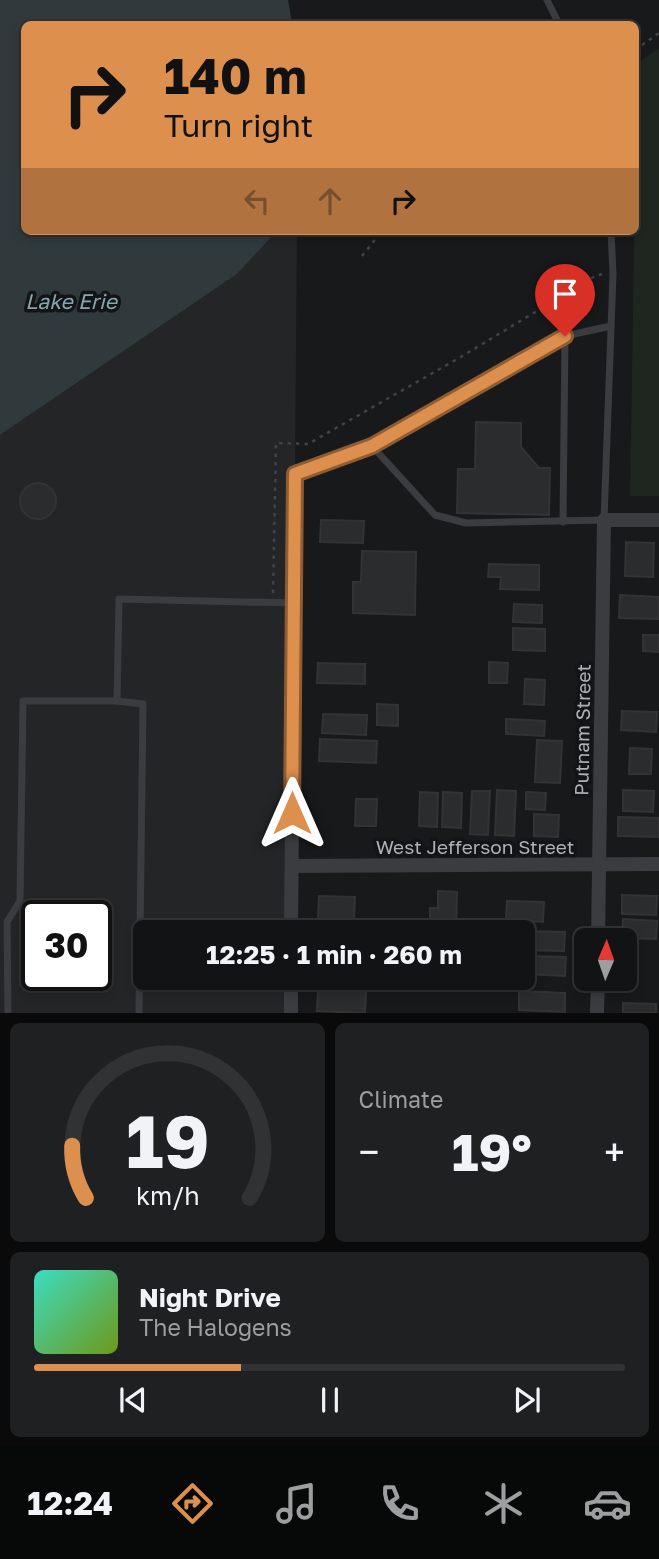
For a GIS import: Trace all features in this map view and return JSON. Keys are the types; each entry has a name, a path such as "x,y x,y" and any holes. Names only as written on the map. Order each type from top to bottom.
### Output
{"street":[{"path":"291,920 295,474"},
{"path":"604,520 659,520"},
{"name":"Putnam Street","path":"598,928 604,520"},
{"name":"West Jefferson Street","path":"292,866 659,864"},
{"path":"291,990 291,1013"},
{"path":"597,1013 598,991"}],"lane":[{"path":"547,0 558,21"},
{"path":"372,446 435,516 466,523 604,520 613,274 611,235"},
{"path":"295,474 372,446 565,336 611,326"},
{"path":"564,522 565,336"},
{"path":"117,701 119,599 294,603"},
{"path":"8,1013 7,922 20,901 23,701 117,701 143,704 139,1013"}],"path":[{"path":"639,47 659,33"},
{"path":"362,256 379,235"},
{"path":"273,603 276,443 308,444 595,276 613,274"}],"shaded area":[{"path":"659,48 659,496 630,496 634,235 639,235 639,62"},
{"path":"273,235 297,235 291,920 133,920 133,990 291,990 291,1013 0,1013 0,435 237,274"}],"water":[{"name":"Lake Erie","path":"0,0 288,0 292,21 21,21 21,235 273,235 237,274 0,435"}],"building":[{"path":"476,422 521,423 521,447 539,468 550,468 549,515 457,513 458,469 475,469"},
{"path":"38,483 51,488 56,501 51,514 38,519 25,514 20,501 25,488"},
{"path":"321,520 364,521 363,543 320,542"},
{"path":"626,542 654,543 653,577 625,576"},
{"path":"362,551 416,552 415,615 353,613 353,582 361,582"},
{"path":"489,564 539,565 539,590 500,589 501,577 488,577"},
{"path":"620,595 659,597 659,619 619,618"},
{"path":"514,604 542,605 542,623 513,622"},
{"path":"513,628 545,629 545,651 513,650"},
{"path":"643,635 659,635 659,652 643,651"},
{"path":"489,662 508,663 507,683 489,683"},
{"path":"318,663 365,664 365,684 317,683"},
{"path":"525,679 545,680 544,705 524,704"},
{"path":"377,704 398,705 398,726 377,725"},
{"path":"622,711 657,712 656,732 621,730"},
{"path":"323,714 367,715 366,735 322,733"},
{"path":"506,719 545,721 544,736 506,734"},
{"path":"320,739 377,741 376,763 319,761"},
{"path":"537,740 562,741 560,783 535,782"},
{"path":"630,748 652,749 651,774 629,774"},
{"path":"497,790 516,791 514,836 495,835"},
{"path":"623,790 654,791 653,812 623,811"},
{"path":"472,791 490,791 488,835 470,834"},
{"path":"420,792 438,793 437,827 419,826"},
{"path":"443,792 462,793 461,828 442,827"},
{"path":"526,792 546,793 545,810 526,809"},
{"path":"356,799 377,799 376,826 355,826"},
{"path":"534,814 559,815 558,837 534,836"},
{"path":"618,817 659,818 659,837 618,836"},
{"path":"438,891 457,892 456,920 430,920 430,908 438,908"},
{"path":"622,895 657,896 656,915 622,914"},
{"path":"319,896 355,897 354,920 318,919"},
{"path":"507,901 544,902 543,922 506,920"},
{"path":"623,919 657,921 656,939 637,938 637,928 623,928"},
{"path":"535,931 565,932 564,951 535,950"},
{"path":"535,956 566,957 565,976 535,974"},
{"path":"318,990 366,991 365,1013 317,1011"},
{"path":"519,991 565,993 565,1012 519,1010"},
{"path":"623,1003 656,1004 656,1013 623,1013"}],"route":[{"path":"292,813 295,474 372,446 565,336"}]}
